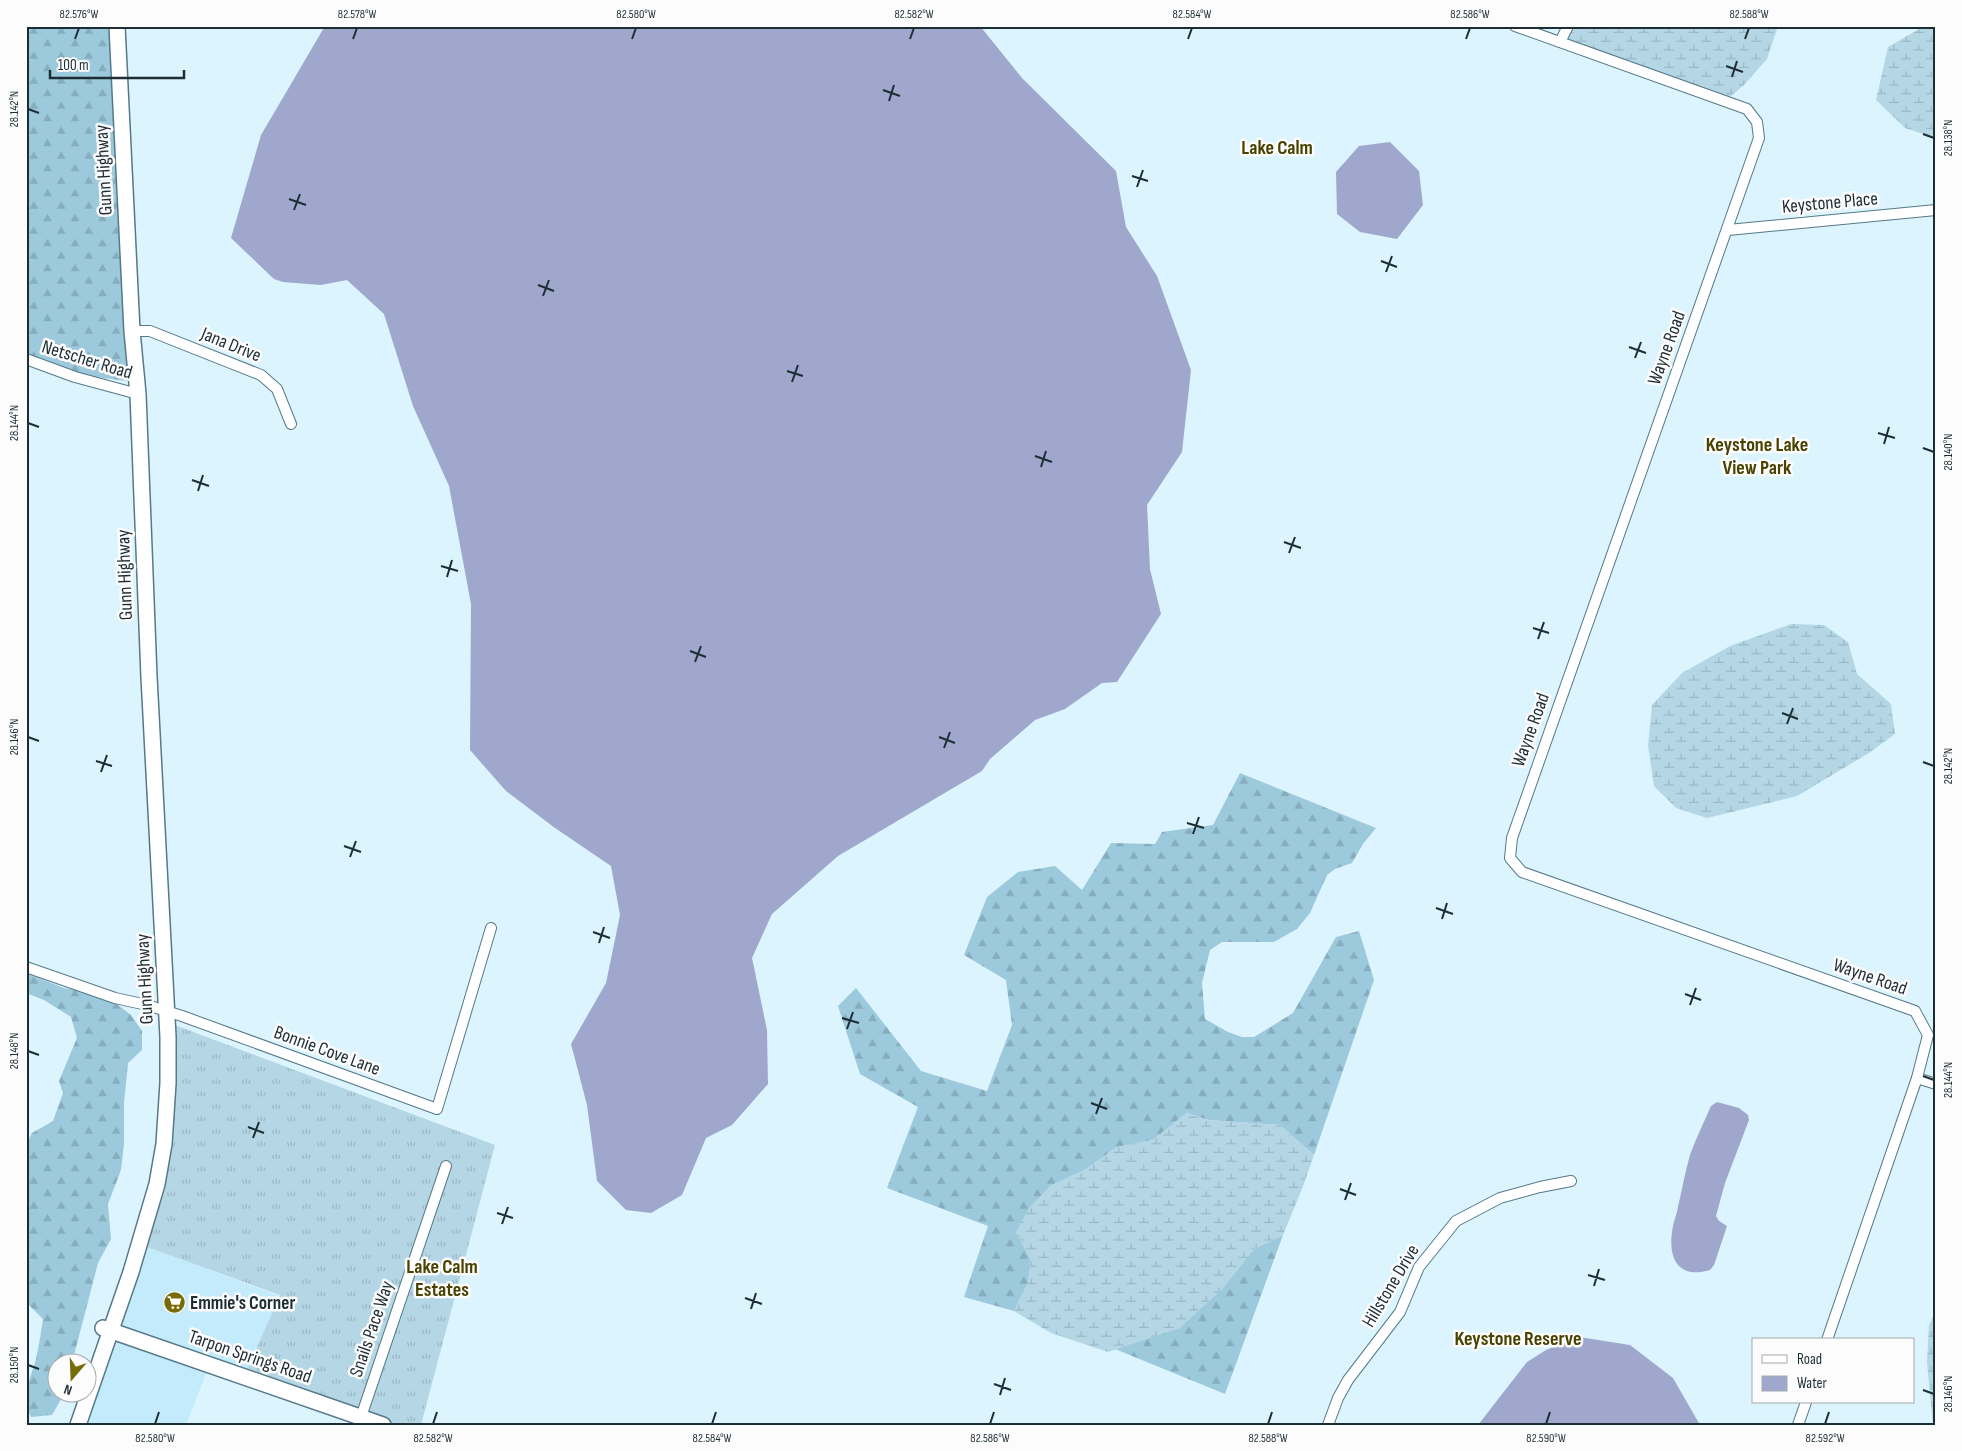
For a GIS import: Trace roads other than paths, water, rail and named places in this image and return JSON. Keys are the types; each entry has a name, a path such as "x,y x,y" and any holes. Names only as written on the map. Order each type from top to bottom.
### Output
{"main road":[{"name":"Gunn Highway","path":"78,1425 141,1211 164,1122 168,1083 167,1011 149,676 138,394 132,331 117,26"},
{"name":"Gunn Highway","path":"97,1354 107,1329"},
{"name":"Tarpon Springs Road","path":"107,1329 383,1425"},
{"path":"74,1425 79,1404"}],"street":[{"name":"Wayne Road","path":"1515,26 1747,109 1757,122 1759,138 1512,838 1510,858 1522,872 1915,1011 1928,1035 1918,1078 1828,1338"},
{"path":"1560,42 1568,26"},
{"name":"Keystone Place","path":"1728,230 1936,210"},
{"name":"Jana Drive","path":"132,331 150,331 261,375 277,390 291,424"},
{"name":"Netscher Road","path":"26,359 75,378 138,394"},
{"name":"Bonnie Cove Lane","path":"26,967 115,998 167,1011 437,1109 491,928"},
{"path":"1918,1078 1936,1084"},
{"name":"Snails Pace Way","path":"361,1417 446,1166"},
{"name":"Hillstone Drive","path":"1328,1425 1348,1380 1400,1312 1419,1267 1456,1221 1500,1198 1571,1181"},
{"path":"1798,1425 1805,1404"}],"water":[{"path":"325,26 980,26 1022,78 1116,171 1126,227 1157,276 1191,370 1182,452 1147,505 1150,569 1161,614 1117,682 1102,683 1065,709 1035,720 990,759 982,771 838,856 772,914 752,958 767,1030 768,1084 732,1125 706,1138 682,1195 651,1213 626,1210 597,1181 587,1105 571,1044 606,983 620,915 611,866 555,828 506,791 470,750 471,604 449,486 413,406 384,314 347,280 321,285 283,282 274,279 231,238 261,135"},
{"path":"1390,142 1419,171 1423,205 1397,239 1360,232 1337,214 1336,172 1359,146"},
{"path":"1717,1102 1739,1108 1748,1115 1749,1120 1725,1183 1716,1216 1719,1221 1727,1226 1714,1265 1710,1270 1689,1272 1676,1263 1671,1247 1671,1237 1690,1155 1711,1106"},
{"path":"1579,1337 1630,1345 1673,1378 1700,1425 1478,1425 1527,1362 1546,1350"}],"place":[{"name":"Emmie's Corner","path":"174,1303"}],"district":[{"name":"Lake Calm","path":"1277,148"},
{"name":"Keystone Lake View Park","path":"1757,456"},
{"name":"Lake Calm Estates","path":"442,1278"},
{"name":"Keystone Reserve","path":"1518,1339"}]}
